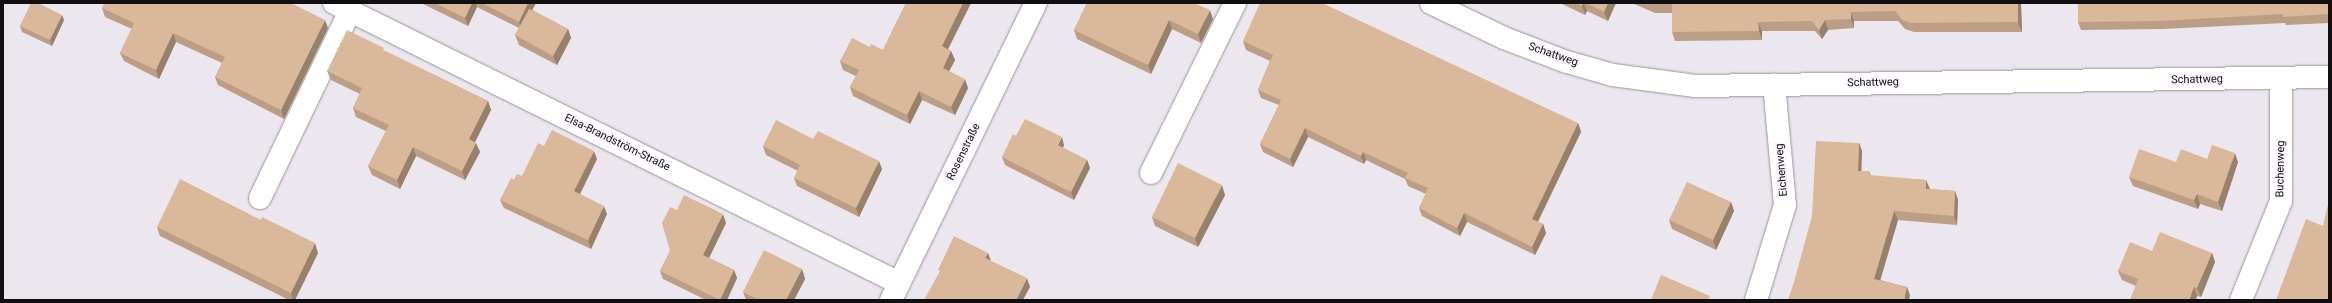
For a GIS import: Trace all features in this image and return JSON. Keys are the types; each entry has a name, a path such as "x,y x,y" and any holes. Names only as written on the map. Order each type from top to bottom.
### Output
{"street":[{"name":"Rosenstraße","path":"895,291 1036,3"},
{"path":"1151,174 1234,3"},
{"name":"Schattweg","path":"1431,3 1504,38 1567,62 1613,74 1695,86 2281,79 2329,77"},
{"name":"Elsa-Brandström-Straße","path":"342,7 895,291"},
{"path":"260,198 342,7"},
{"name":"Buchenweg","path":"2241,300 2281,201 2281,79"},
{"name":"Eichenweg","path":"1756,300 1785,205 1774,84"}],"building":[{"path":"31,3 38,3 62,15 50,40 20,26"},
{"path":"104,3 291,3 325,20 281,110 215,77 225,57 173,33 156,70 120,53 134,23 102,8"},
{"path":"435,3 472,3 465,18"},
{"path":"482,3 528,3 519,22"},
{"path":"906,3 963,3 942,46 951,51 943,68 965,79 951,107 919,91 907,115 850,87 859,70 840,61 852,38 870,47 871,44 883,50"},
{"path":"1087,3 1194,3 1210,10 1198,34 1169,20 1148,65 1074,30"},
{"path":"1260,3 1322,3 1578,123 1532,219 1543,224 1532,247 1464,213 1457,228 1419,208 1428,188 1405,178 1408,173 1363,152 1361,156 1305,128 1290,159 1260,144 1281,100 1258,90 1273,55 1243,41"},
{"path":"1576,3 1583,3 1582,6"},
{"path":"1586,3 1608,3 1604,12"},
{"path":"1672,3 2018,3 2018,22 1911,23 1902,20 1895,11 1851,12 1851,19 1825,20 1819,30 1812,21 1758,22 1759,31 1672,32"},
{"path":"2078,3 2329,3 2329,14 2283,17 2283,14 2160,21 2078,22"},
{"path":"529,9 568,29 553,56 515,35"},
{"path":"347,30 384,48 383,50 488,101 469,139 476,143 462,171 413,147 397,180 368,166 389,125 353,108 362,88 327,71"},
{"path":"1025,119 1062,137 1058,145 1087,160 1071,192 1002,157 1013,134 1016,136"},
{"path":"776,120 813,139 818,131 879,161 856,208 794,178 800,165 763,146"},
{"path":"552,130 594,151 574,191 604,206 588,240 500,200 511,178 514,180 517,174 522,176 538,143 544,146"},
{"path":"1816,141 1859,143 1858,171 1869,171 1869,175 1926,180 1926,189 1955,191 1954,216 1894,211 1874,279 1907,287 1904,300 1788,300 1812,216"},
{"path":"2212,145 2235,153 2218,202 2197,194 2194,200 2129,177 2139,149 2176,162 2181,149 2207,159"},
{"path":"1178,163 1222,185 1195,238 1152,217"},
{"path":"180,179 261,220 262,217 315,243 291,293 157,227"},
{"path":"1687,182 1731,202 1713,240 1669,220"},
{"path":"684,195 723,214 703,255 734,270 720,300 660,271 670,251 662,223 670,207 677,210"},
{"path":"2329,200 2329,300 2276,300 2306,219 2323,226"},
{"path":"2160,232 2212,253 2197,288 2194,287 2189,300 2130,300 2138,279 2118,271 2130,242 2152,251"},
{"path":"954,236 988,253 985,258 1027,278 1016,300 924,300 940,271 938,270"},
{"path":"764,250 802,269 786,300 759,300 743,292"},
{"path":"1661,275 1710,296 1708,300 1651,300"}]}
